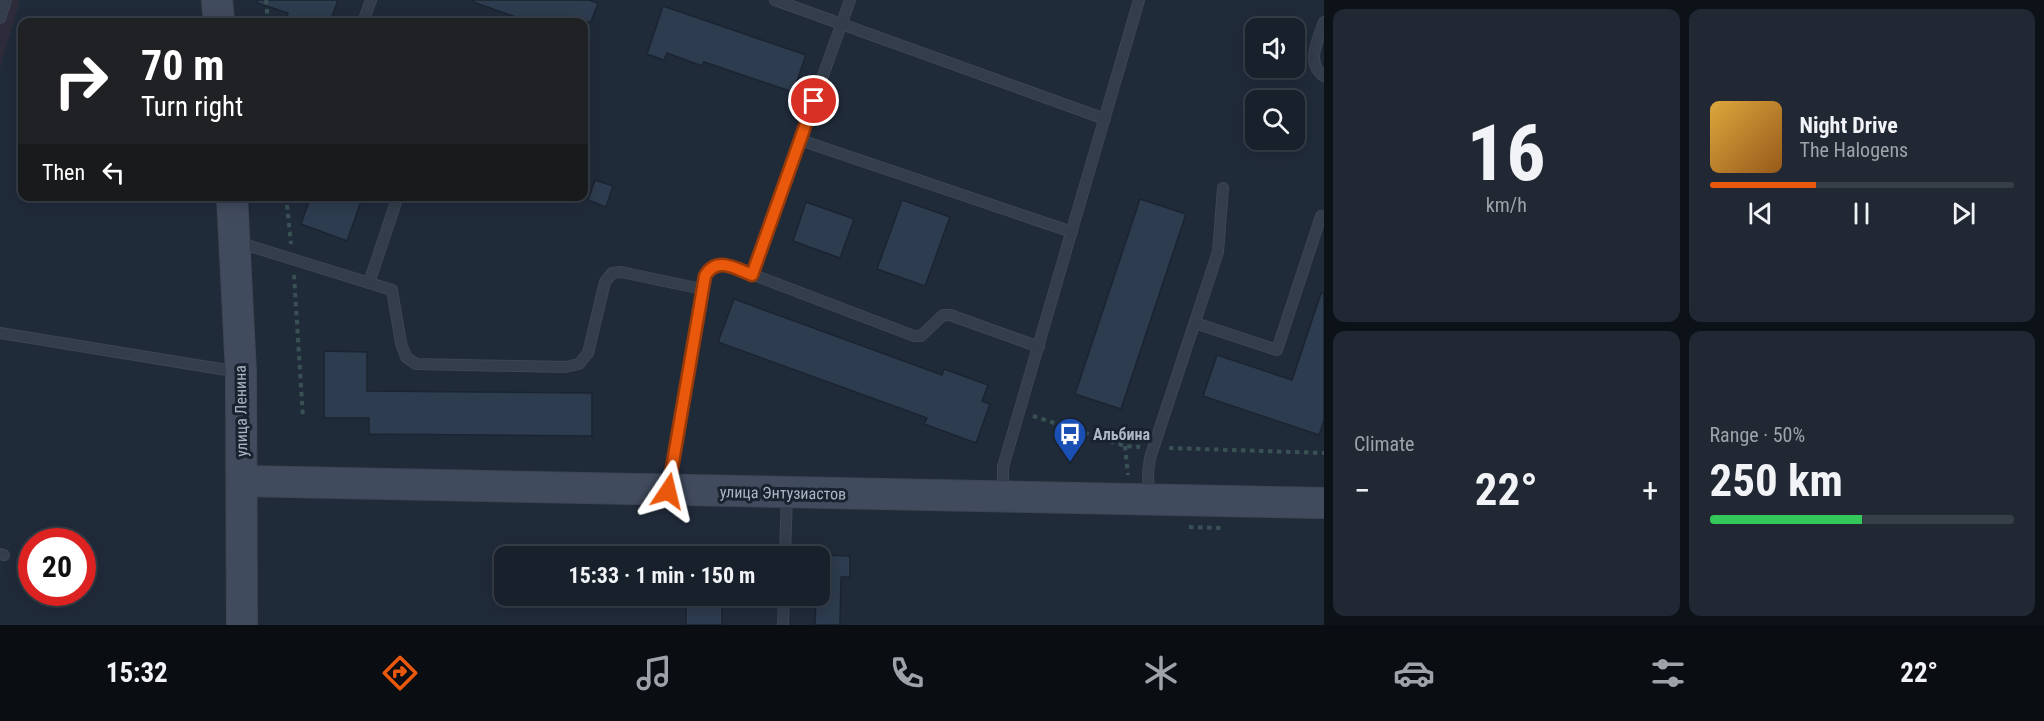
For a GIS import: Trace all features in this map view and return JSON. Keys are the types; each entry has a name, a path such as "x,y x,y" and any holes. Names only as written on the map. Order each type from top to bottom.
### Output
{"main road":[{"path":"217,0 219,18"},
{"name":"улица Ленина","path":"232,201 241,373 242,625"},
{"name":"улица Энтузиастов","path":"242,481 1324,503"}],"lane":[{"path":"0,18 6,0"},
{"path":"365,18 372,0"},
{"path":"775,0 1105,119"},
{"path":"752,275 850,0"},
{"path":"1003,497 1003,467 1139,0"},
{"path":"1324,22 1313,55 1318,72 1324,76"},
{"path":"800,140 1072,232"},
{"path":"1149,499 1150,458 1218,252 1223,188"},
{"path":"369,283 396,201"},
{"path":"1195,323 1277,350 1321,216"},
{"path":"236,241 392,290 401,343 406,357 416,364 553,366 579,364 588,353 605,282 612,273 621,272 702,290"},
{"path":"668,491 702,290 705,276 716,265 725,264 914,336 921,336 943,315 950,315 1039,347"},
{"path":"0,333 241,373"},
{"path":"785,546 787,493"},
{"path":"783,625 784,606"}],"path":[{"path":"266,0 268,18"},
{"path":"287,201 293,260 303,418"}],"shaded area":[{"path":"0,0 20,0 0,68"}],"building":[{"path":"257,0 338,0 331,18 286,18 288,13 257,3"},
{"path":"473,0 589,0 598,3 591,22 588,22 588,18 519,18 473,2"},
{"path":"663,6 806,55 793,92 704,62 702,66 667,53 664,60 647,54"},
{"path":"595,180 613,186 606,207 588,200"},
{"path":"1140,199 1186,214 1121,409 1075,394"},
{"path":"902,200 950,217 925,286 877,269"},
{"path":"309,201 361,201 347,241 301,224"},
{"path":"806,202 854,219 840,258 793,241"},
{"path":"1321,293 1324,294 1324,421 1319,435 1203,396 1217,355 1292,380"},
{"path":"734,299 942,375 944,369 988,385 982,401 990,404 976,443 924,424 927,418 718,342"},
{"path":"324,351 367,352 367,391 592,393 592,436 369,434 369,418 324,418"},
{"path":"830,555 850,556 850,577 841,577 840,625 815,625 816,606 830,606"},
{"path":"686,606 722,606 722,625 686,625"}],"place":[{"name":"Альбина","path":"1070,463"}],"route":[{"path":"668,491 705,276 716,265 725,264 752,275 814,101"}]}
